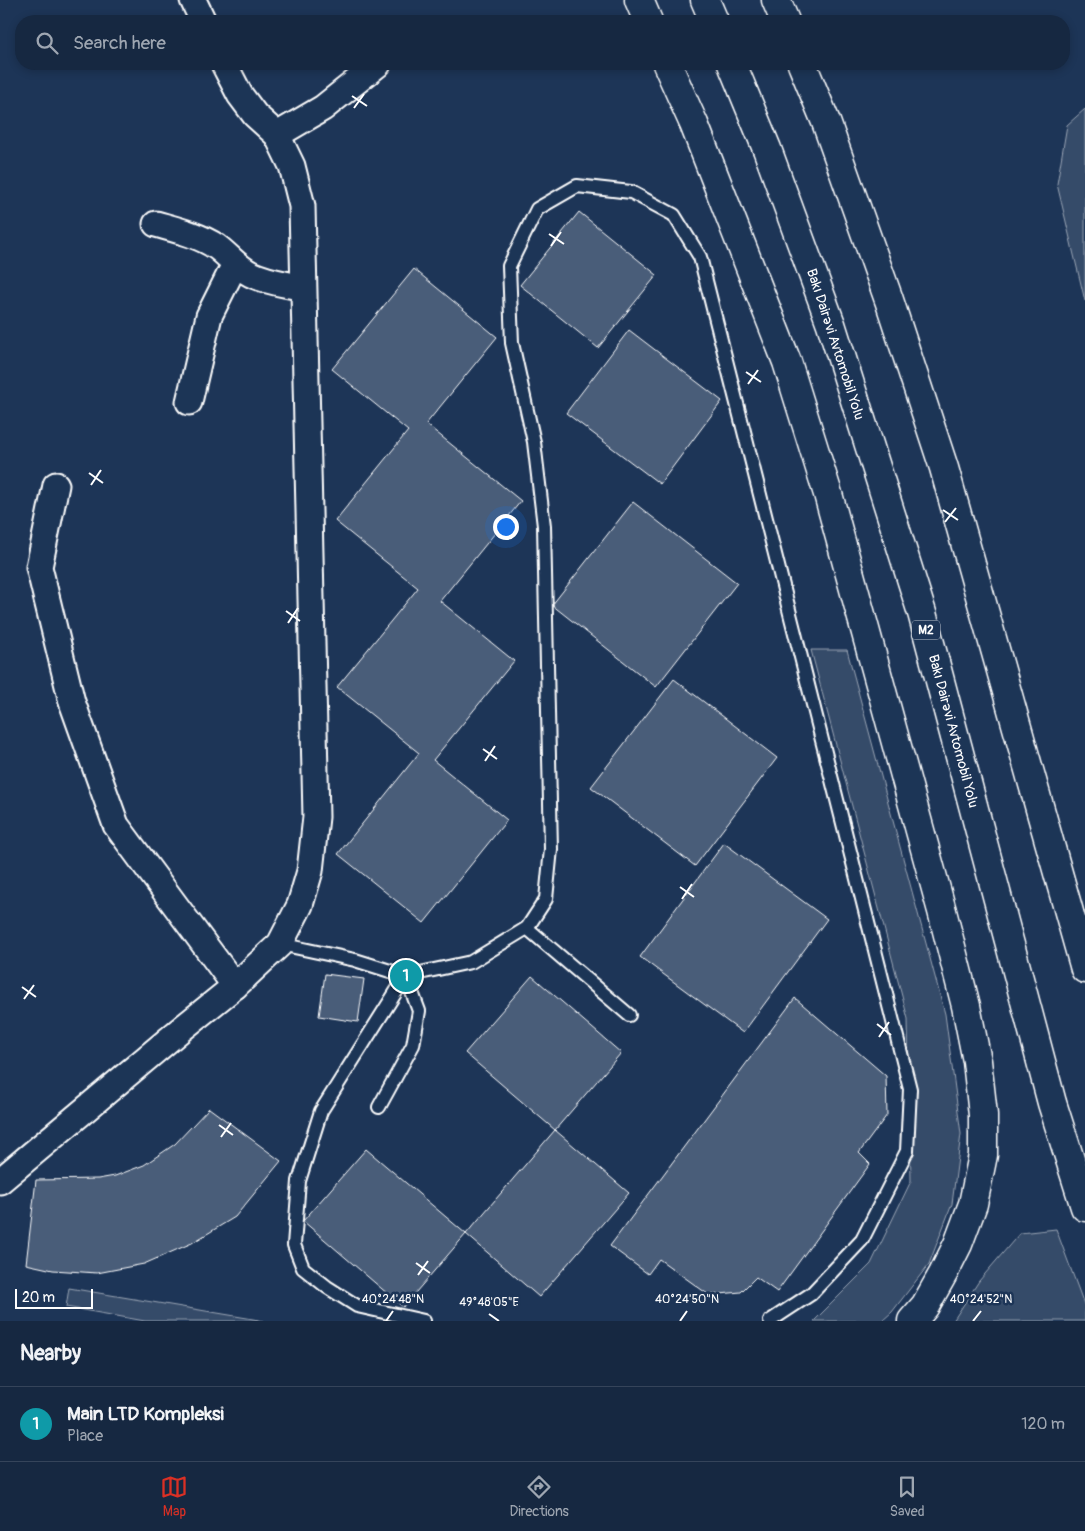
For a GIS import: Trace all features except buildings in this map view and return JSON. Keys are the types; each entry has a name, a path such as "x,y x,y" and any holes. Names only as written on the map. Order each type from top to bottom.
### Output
{"main road":[{"path":"639,0 645,15"},
{"path":"705,0 711,15"},
{"path":"776,0 782,15"},
{"path":"670,70 694,124 786,362 825,484 942,911 966,1006 977,1061 984,1115 983,1155 973,1204 944,1274 925,1306 912,1321"},
{"name":"Bakı Dairəvi Avtomobil Yolu","path":"734,70 767,149 831,324 922,614 1052,1103 1085,1207"},
{"path":"804,70 826,122 886,291 944,468 1085,969"}],"street":[{"path":"193,0 200,15"},
{"path":"0,1181 235,986 280,944 300,905 310,871 316,817 302,206 292,166 277,135 254,114 240,95 227,70"},
{"path":"277,135 323,108 370,70"},
{"path":"156,224 195,235 218,247 235,264 250,274 273,282 303,288"},
{"path":"188,402 209,316 235,264"},
{"path":"56,485 39,568 72,702 116,824 235,986"}],"lane":[{"path":"280,944 355,960 406,976 471,962 527,928 546,900 551,849 544,526 534,442 512,343 509,266 537,209 577,186 631,192 674,215 700,258 910,1089 907,1151 862,1240 810,1294 770,1321"},
{"path":"527,928 629,1015"},
{"path":"379,1107 412,1045 418,1020 419,1011 406,976"},
{"path":"406,976 321,1112 299,1181 294,1245 304,1268 327,1287 357,1306 424,1321"}],"shaded area":[{"path":"1085,109 1085,301 1057,184 1067,125"},
{"path":"811,650 847,650 945,1014 961,1134 952,1204 929,1264 892,1312 882,1321 814,1321 871,1264 911,1181 908,1019"},
{"path":"1056,1229 1085,1307 1085,1321 953,1321 979,1281 1020,1233"},
{"path":"69,1288 264,1321 145,1321 66,1307"}],"place":[{"name":"Main LTD Kompleksi","path":"406,976"}]}
